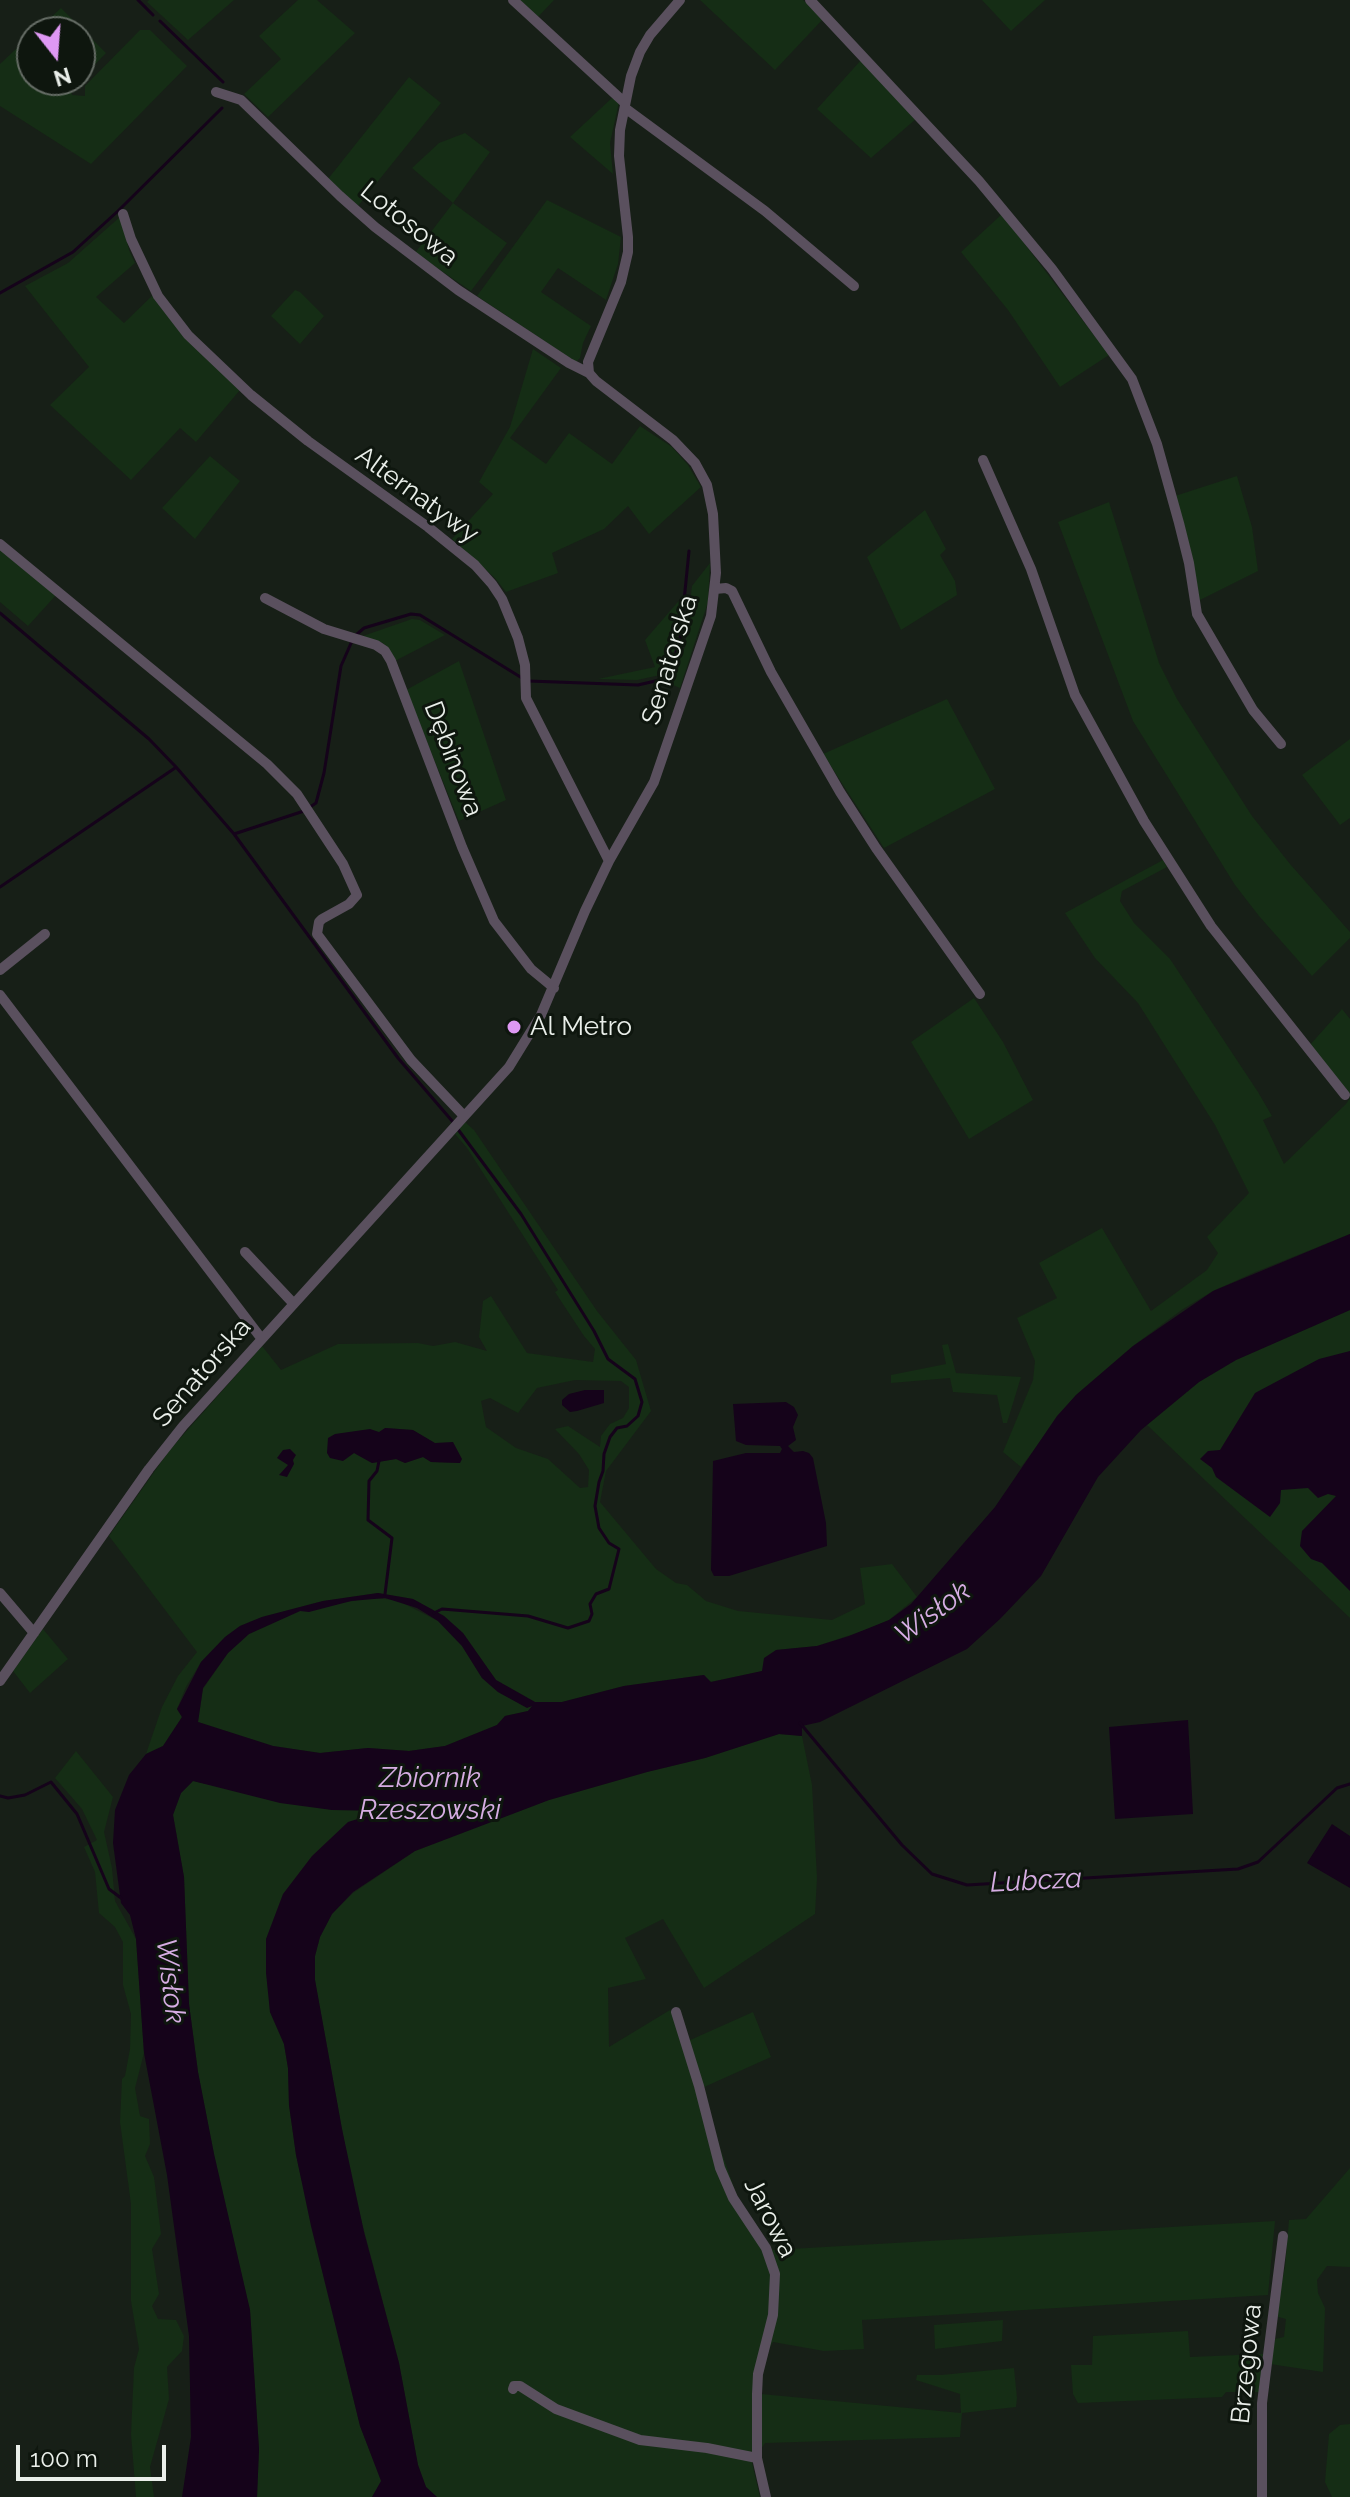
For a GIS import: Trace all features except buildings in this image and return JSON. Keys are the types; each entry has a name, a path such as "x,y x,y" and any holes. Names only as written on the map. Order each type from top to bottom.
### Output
{"street":[{"path":"513,0 625,105 765,211 854,286"},
{"path":"589,373 590,351 621,282 628,252 619,156 620,130 631,76 645,43 680,0"},
{"path":"810,0 979,181 1052,269 1132,379 1157,444 1175,509 1189,563 1197,614 1253,710 1281,744"},
{"name":"Lotosowa","path":"216,92 241,100 351,206 458,290 555,355 589,373"},
{"name":"Alternatywy","path":"123,214 154,289 188,335 251,395 308,441 428,527 475,565 492,584 502,599 518,638 526,698 609,861"},
{"name":"Senatorska","path":"0,1681 164,1450 261,1338 509,1067 554,988 609,861 654,782 706,633 715,589 715,530 711,500 701,472 673,440 589,373"},
{"path":"983,460 1031,569 1075,695 1124,787 1211,926 1345,1095"},
{"path":"0,544 267,764 304,804 343,864 357,895 349,904 322,919 317,934 411,1060 464,1116"},
{"path":"715,589 732,591 771,672 840,792 980,994"},
{"name":"Dębinowa","path":"265,598 324,629 376,645 385,651 494,921 531,969 554,988"},
{"path":"0,970 45,934"},
{"path":"0,995 261,1338"},
{"path":"245,1252 293,1303"},
{"path":"0,1593 34,1633"},
{"name":"Jarowa","path":"676,2012 720,2168 733,2198 766,2248 775,2274 773,2315 758,2374 757,2458 766,2497"},
{"name":"Brzegowa","path":"1262,2497 1262,2403 1283,2236"},
{"path":"513,2389 520,2386 556,2409 640,2440 757,2458"}],"green space":[{"path":"234,0 188,40 147,2"},
{"path":"298,0 317,0 355,33 268,117 244,94 281,59 259,36"},
{"path":"518,0 554,0 537,18"},
{"path":"700,0 803,0 823,19 775,70"},
{"path":"982,0 1045,0 1011,31"},
{"path":"61,8 69,16 52,16"},
{"path":"140,30 150,30 187,66 91,164 0,106 0,64 16,49 16,96 96,96 96,75"},
{"path":"96,43 106,53 96,63"},
{"path":"862,59 917,118 871,158 817,109"},
{"path":"409,77 441,103 358,206 328,179"},
{"path":"613,97 619,102 610,143 613,174 570,137"},
{"path":"465,133 490,152 453,203 412,168 439,143"},
{"path":"547,200 621,237 618,264 606,300 558,268 541,292 591,326 576,362 477,296"},
{"path":"453,203 507,243 471,291 415,253"},
{"path":"1002,214 1109,355 1060,387 1008,310 961,252"},
{"path":"121,216 135,263 96,297 124,323 153,295 240,390 196,442 180,428 131,480 50,405 89,367 25,286 68,263"},
{"path":"295,290 324,316 300,344 271,316"},
{"path":"533,349 561,368 510,438 546,464 569,433 612,464 640,426 672,447 701,487 649,534 628,506 604,529 552,553 558,573 506,592 452,539 493,494 479,482 510,427"},
{"path":"210,456 240,481 195,539 162,508"},
{"path":"1237,476 1252,527 1258,571 1198,601 1175,496"},
{"path":"1109,502 1159,663 1177,699 1252,816 1350,932 1350,938 1312,976 1235,885 1133,721 1058,522"},
{"path":"925,510 946,549 940,555 955,581 957,595 901,630 867,557"},
{"path":"0,547 57,594 28,626 0,602"},
{"path":"710,563 708,602 680,688 668,683 685,647 692,586"},
{"path":"683,596 675,648 665,674 637,680 598,679 655,667 645,640"},
{"path":"412,619 420,620 445,635 395,661 383,643 360,637"},
{"path":"459,661 506,800 459,821 406,690"},
{"path":"947,699 995,789 884,848 823,754"},
{"path":"1350,739 1350,818 1340,825 1302,775"},
{"path":"1163,860 1167,867 1122,891 1120,901 1134,923 1170,959 1258,1092 1272,1116 1263,1120 1284,1164 1350,1098 1350,1234 1253,1273 1183,1309 1133,1346 1076,1395 1021,1467 1003,1452 1033,1380 1035,1361 1017,1318 1057,1298 1039,1263 1102,1228 1151,1311 1207,1270 1218,1253 1207,1237 1249,1193 1215,1125 1138,1003 1095,958 1065,913"},
{"path":"974,998 1003,1042 1033,1100 969,1139 911,1042"},
{"path":"1342,1009 1350,1019 1350,1098 1309,1046"},
{"path":"465,1122 474,1130 597,1311 636,1360 651,1411 606,1471 600,1502 656,1569 676,1583 687,1585 706,1601 738,1611 832,1620 865,1604 860,1568 892,1564 917,1597 889,1620 869,1629 817,1646 776,1650 763,1671 710,1682 704,1675 624,1686 562,1702 535,1702 496,1680 463,1633 444,1616 413,1599 378,1593 323,1601 262,1617 240,1626 225,1637 201,1662 186,1687 177,1709 182,1717 163,1746 146,1754 162,1707 178,1676 197,1652 109,1536 169,1451 262,1346 281,1370 338,1344 418,1343 433,1346 455,1342 487,1351 479,1337 483,1301 491,1296 527,1353 593,1362 595,1349 555,1292 558,1290 467,1148 455,1134","holes":["575,1380 621,1381 629,1387 629,1408 623,1418 610,1424 601,1436 600,1447 568,1426 555,1429 579,1454 589,1470 588,1487 580,1488 548,1459 516,1448 486,1427 481,1401 490,1398 518,1413 537,1388","386,1428 412,1430 434,1443 444,1443 460,1463 431,1462 423,1457 405,1463 396,1459 372,1463 354,1453 343,1461"]},
{"path":"1350,1310 1350,1618 1147,1425 1199,1382 1236,1360"},
{"path":"948,1344 956,1373 1021,1377 1007,1423 1003,1423 997,1395 953,1392 950,1378 891,1383 891,1375 946,1364 942,1345"},
{"path":"369,1598 397,1600 438,1621 462,1646 482,1678 498,1692 527,1707 532,1706 528,1711 505,1716 497,1725 445,1746 409,1751 368,1748 320,1753 273,1746 198,1722 203,1689 228,1653 249,1634 300,1611"},
{"path":"43,1629 68,1659 30,1693 13,1671"},
{"path":"779,1734 802,1736 812,1785 817,1878 815,1914 704,1988 663,1919 625,1938 646,1979 608,1988 609,2047 670,2010 673,2014 738,2199 773,2250 1275,2221 1268,2295 862,2320 864,2349 824,2351 773,2342 764,2358 761,2394 961,2413 960,2394 916,2380 917,2375 1014,2368 1017,2398 1016,2407 962,2413 960,2437 765,2443 752,2463 760,2497 437,2497 426,2487 418,2465 399,2363 352,2185 315,1980 315,1956 320,1937 332,1914 353,1893 415,1851 549,1800 705,1758"},
{"path":"76,1751 113,1797 104,1832 115,1901 136,1939 144,2053 135,2088 140,2116 149,2119 150,2144 145,2156 154,2177 161,2234 152,2249 159,2294 152,2306 158,2319 176,2320 184,2336 182,2351 167,2367 169,2399 150,2467 154,2497 136,2497 131,2434 134,2368 139,2349 131,2301 131,2204 120,2122 122,2079 130,2049 131,2014 123,1985 123,1942 115,1927 99,1913 95,1872 84,1847 97,1840 82,1809 55,1778"},
{"path":"193,1781 333,1810 387,1810 266,1939 270,2012 284,2044 296,2155 360,2426 382,2481 372,2497 257,2497 259,2449 250,2310 214,2154 189,2004 184,1877 173,1814 181,1793"},
{"path":"753,2012 771,2057 702,2088 688,2041"},
{"path":"1350,2168 1350,2267 1327,2266 1317,2280 1318,2293 1325,2308 1323,2372 1270,2364 1275,2339 1284,2337 1286,2319 1275,2316 1285,2267 1289,2220 1306,2219"},
{"path":"1003,2320 1002,2341 935,2349 934,2325"},
{"path":"1188,2331 1190,2357 1263,2354 1259,2392 1226,2392 1222,2397 1078,2403 1073,2394 1071,2365 1092,2365 1093,2336"},
{"path":"1350,2424 1350,2497 1332,2497 1325,2482 1329,2434 1340,2425"}],"water":[{"path":"1350,1234 1350,1310 1236,1360 1199,1382 1141,1430 1098,1477 1041,1576 967,1649 820,1722 802,1726 802,1736 779,1734 705,1758 549,1800 415,1851 353,1892 332,1914 320,1937 315,1956 315,1980 342,2129 364,2232 399,2363 418,2465 426,2487 437,2497 372,2497 381,2481 360,2426 311,2226 296,2155 284,2044 270,2012 266,1973 266,1939 283,1894 312,1856 348,1822 383,1811 332,1810 280,1803 193,1781 181,1793 173,1815 184,1877 189,2004 214,2154 250,2310 259,2449 257,2497 182,2497 191,2437 189,2336 167,2175 144,2053 136,1939 130,1915 121,1903 113,1843 115,1810 129,1775 146,1754 163,1746 182,1717 177,1709 201,1662 225,1637 240,1626 262,1617 323,1601 378,1593 413,1599 444,1616 463,1633 496,1680 535,1702 562,1702 624,1686 704,1675 711,1682 762,1671 764,1658 776,1650 817,1646 849,1636 889,1620 911,1604 995,1507 1057,1416 1076,1395 1133,1346 1213,1291","holes":["385,1598 417,1608 438,1621 462,1646 482,1678 498,1692 527,1708 532,1706 528,1711 505,1716 497,1725 445,1746 409,1751 368,1748 320,1753 273,1746 198,1722 203,1688 228,1653 249,1634 300,1611 309,1612 351,1601"]},
{"path":"1350,1351 1350,1591 1300,1546 1302,1531 1336,1496 1328,1494 1318,1498 1308,1488 1281,1490 1280,1503 1270,1517 1216,1477 1212,1468 1200,1459 1208,1451 1220,1450 1255,1393 1319,1359"},
{"path":"604,1390 604,1403 570,1412 562,1405 562,1400 569,1394"},
{"path":"786,1402 794,1407 798,1415 793,1427 796,1440 788,1446 794,1452 803,1451 813,1458 826,1523 827,1546 729,1576 714,1576 711,1570 713,1461 746,1453 780,1453 782,1449 780,1446 746,1445 736,1441 733,1404"},
{"path":"385,1428 413,1430 435,1443 453,1442 462,1459 460,1463 431,1462 423,1457 405,1463 396,1459 372,1463 354,1453 343,1461 330,1458 327,1453 328,1438 335,1434 370,1429 379,1432"},
{"path":"290,1449 296,1455 294,1464 287,1477 279,1475 288,1465 277,1458 283,1450"},
{"path":"1188,1720 1193,1814 1115,1819 1109,1727"},
{"path":"1332,1824 1350,1836 1350,1888 1307,1863"}],"waterway":[{"path":"138,0 153,15"},
{"path":"160,21 223,82"},
{"path":"0,293 73,252 222,108"},
{"path":"529,681 638,685 664,679 669,674 680,641 689,551"},
{"path":"0,613 149,739 176,767 234,834 398,1058 453,1122"},
{"path":"356,635 364,628 411,614 420,615 522,678"},
{"path":"234,834 304,811 316,803 324,773 341,666 352,641"},
{"path":"0,887 175,768"},
{"path":"434,1613 442,1609 528,1616 568,1628 589,1621 592,1614 590,1604 596,1594 609,1589 619,1549 609,1543 599,1528 595,1506 604,1454 610,1437 617,1428 627,1426 638,1416 642,1402 635,1379 608,1359 594,1331 521,1214 457,1128"},
{"path":"379,1461 377,1471 369,1481 368,1520 392,1538 385,1594"},
{"name":"Lubcza","path":"800,1723 902,1845 932,1874 967,1885 1238,1869 1258,1862 1337,1788 1350,1784"},
{"path":"0,1796 25,1795 51,1782 77,1814 109,1889 121,1898"}],"place":[{"name":"Al Metro","path":"514,1027"}],"water label":[{"name":"Wisłok","path":"933,1613"},
{"name":"Zbiornik Rzeszowski","path":"430,1795"},
{"name":"Wisłok","path":"170,1981"}]}
